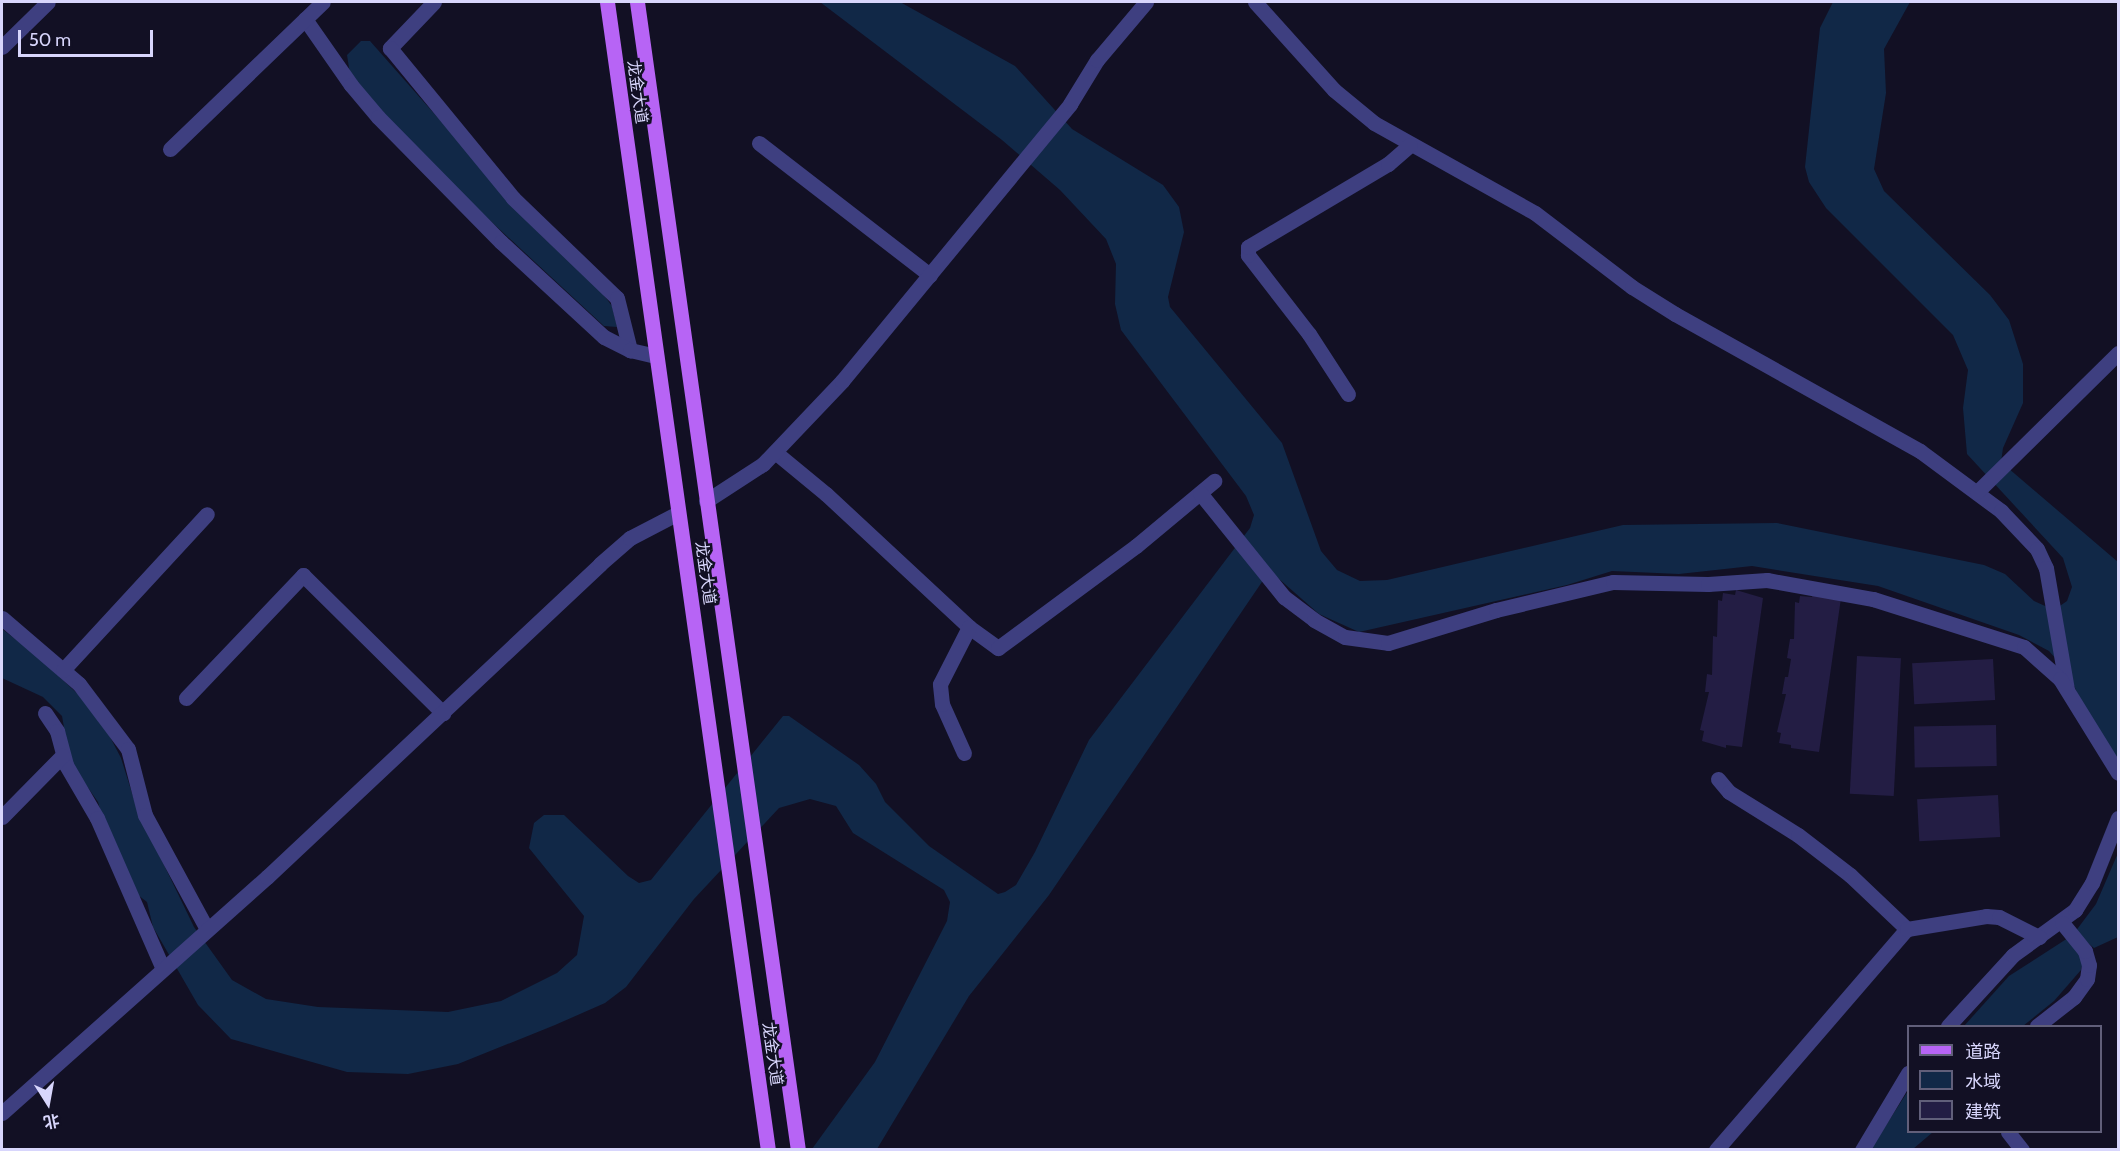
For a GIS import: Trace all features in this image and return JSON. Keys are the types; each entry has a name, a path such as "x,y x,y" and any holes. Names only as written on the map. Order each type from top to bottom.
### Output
{"main road":[{"name":"龙金大道","path":"607,2 768,1149"},
{"name":"龙金大道","path":"637,2 798,1149"}],"street":[{"path":"2,47 48,2"},
{"path":"170,149 323,2"},
{"path":"434,2 390,48 513,198 617,298 630,350"},
{"path":"706,501 775,452 842,381 1070,104 1097,60 1146,2"},
{"path":"1255,2 1334,90 1374,123 1535,213 1632,287 1675,314 1886,431 1982,488 2037,549 2051,591 2067,689"},
{"path":"305,19 351,86 453,196 604,337 630,350 656,356"},
{"path":"759,143 930,275"},
{"path":"1348,394 1309,334 1248,255 1248,247 1388,164 1410,145"},
{"path":"1982,488 2118,353"},
{"path":"775,452 826,494 969,627 998,648 1214,481"},
{"path":"1200,493 1269,580 1299,610 1345,637 1388,643 1421,631 1613,582 1708,584 1767,580 1873,599 2024,647 2045,662 2067,689 2118,773"},
{"path":"2,1113 442,713 630,538 678,513"},
{"path":"63,670 207,514"},
{"path":"186,698 303,575 442,713"},
{"path":"2,618 79,684 128,749 145,815 203,931"},
{"path":"964,753 942,704 940,684 969,627"},
{"path":"45,713 57,731 62,756 97,818 162,967"},
{"path":"2,817 62,756"},
{"path":"1718,779 1729,792 1798,835 1850,875 1907,928"},
{"path":"1949,1025 2013,955 2062,923 2092,884 2118,818"},
{"path":"1716,1149 1907,928 1986,916 1999,917 2039,937"},
{"path":"2038,1025 2074,997 2087,979 2089,965 2085,951 2062,923"},
{"path":"1862,1149 1907,1075"},
{"path":"2010,1133 2022,1149"}],"water":[{"path":"820,2 900,2 1015,66 1072,129 1163,185 1179,207 1184,232 1168,297 1170,307 1282,443 1321,551 1337,570 1360,581 1387,580 1623,525 1777,523 1984,565 2005,574 2034,601 2054,610 2067,601 2072,587 2063,558 1967,454 1963,408 1968,370 1953,335 1826,208 1809,182 1805,167 1820,28 1833,2 1910,2 1884,49 1886,93 1874,169 1884,191 1990,295 2009,320 2023,364 2023,403 2003,448 2001,462 2118,562 2118,759 2081,702 2069,674 2049,651 2019,635 1878,586 1752,566 1679,574 1612,571 1567,585 1359,632 1319,614 1278,578 1266,576 1049,895 969,996 877,1149 812,1149 875,1062 947,921 950,902 944,890 853,833 836,806 810,799 779,808 694,899 626,987 605,1003 555,1025 458,1064 408,1074 347,1072 231,1039 198,1005 153,927 147,902 138,895 109,841 98,802 70,762 62,716 43,697 2,678 2,629 35,654 97,712 121,758 137,809 194,927 232,980 266,999 318,1007 448,1012 501,1001 557,973 577,955 584,916 529,848 534,823 544,815 564,815 628,876 639,883 651,880 783,716 789,716 859,765 876,784 885,802 929,846 998,894 1005,892 1016,885 1035,852 1089,740 1250,528 1254,515 1246,496 1121,330 1115,304 1116,264 1106,239 1060,190 1002,140"},
{"path":"361,41 370,41 544,238 593,281 612,306 617,327 604,326 415,151 350,74 347,55"},
{"path":"2118,853 2118,937 2094,948 2075,932 2096,904"},
{"path":"2068,938 2084,956 2081,970 2054,1001 2024,1025 1965,1025 2009,976"},
{"path":"1907,1093 1907,1133 1932,1133 1913,1149 1870,1150"}],"building":[{"path":"1736,590 1763,598 1742,747 1726,745 1726,748 1702,741 1704,731 1700,730 1709,692 1705,692 1707,674 1712,675 1713,636 1717,637 1718,600 1722,601 1723,593 1735,595"},
{"path":"1813,594 1841,598 1819,752 1791,748 1791,745 1779,743 1781,733 1777,732 1786,694 1782,694 1785,677 1788,677 1791,659 1787,658 1790,639 1794,639 1795,602 1799,603 1800,596 1812,597"},
{"path":"1857,656 1901,658 1894,796 1850,794"},
{"path":"1993,659 1995,700 1914,704 1912,663"},
{"path":"1996,725 1997,766 1915,767 1914,726"},
{"path":"1998,795 2000,837 1919,841 1917,799"}]}
